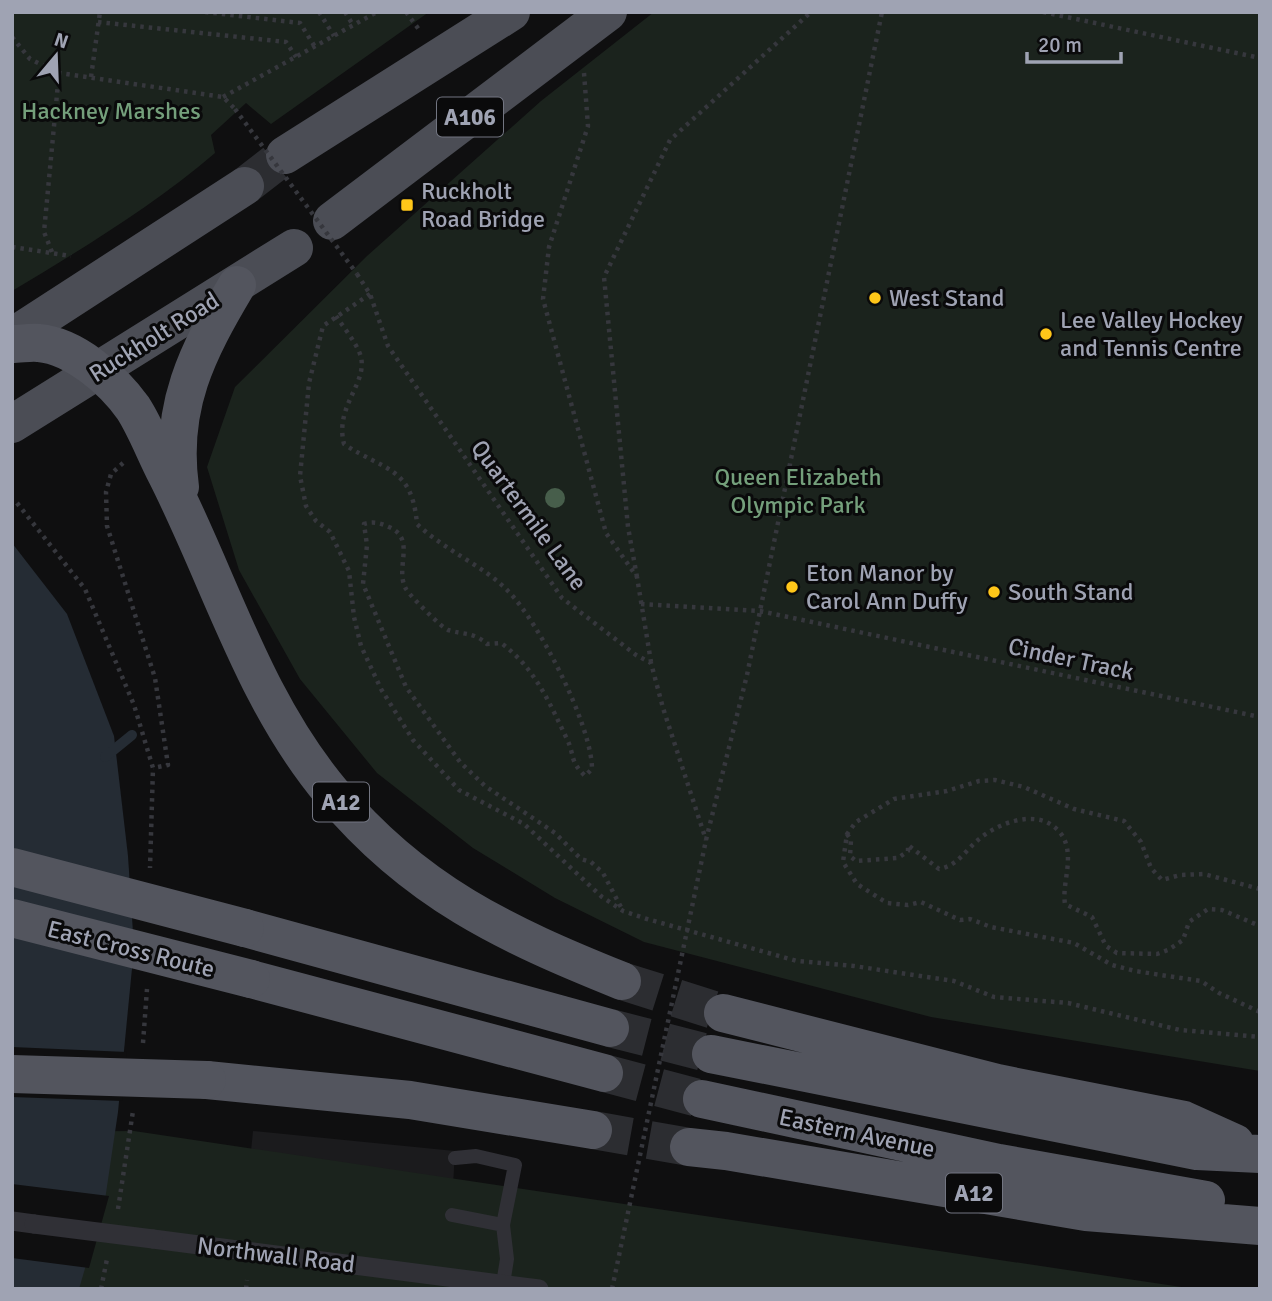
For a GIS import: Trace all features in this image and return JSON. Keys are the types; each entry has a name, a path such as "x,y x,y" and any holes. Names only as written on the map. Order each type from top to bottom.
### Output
{"highway":[{"name":"A12","path":"183,506 176,459 183,394 196,358 237,285"},
{"path":"12,344 40,343 73,354 99,373"},
{"name":"A12","path":"99,373 132,408 183,506 233,629 272,705 331,792 408,870 450,899 537,946 622,981"},
{"name":"East Cross Route","path":"12,867 610,1028"},
{"name":"East Cross Route","path":"12,918 604,1073"},
{"path":"723,1013 997,1083 1184,1120 1260,1154"},
{"name":"Eastern Avenue","path":"711,1054 1197,1151 1260,1154"},
{"path":"12,1074 207,1080 410,1100 593,1130"},
{"name":"Eastern Avenue","path":"702,1098 999,1163 1260,1210"},
{"name":"A12","path":"689,1147 1086,1212 1260,1226"}],"main road":[{"name":"A106","path":"285,155 511,12"},
{"name":"A106","path":"332,221 608,12"},
{"path":"12,337 245,186"},
{"name":"Ruckholt Road","path":"12,424 99,373 294,248"}],"street":[{"name":"Northwall Road","path":"12,1221 539,1289"}],"lane":[{"path":"455,1158 476,1156 515,1165 503,1225 507,1259 503,1284"},
{"path":"452,1215 503,1225"}],"path":[{"path":"91,78 100,12"},
{"path":"205,12 300,23 315,47"},
{"path":"318,12 334,36"},
{"path":"345,12 353,25"},
{"path":"12,37 30,59 59,73 223,97 377,12"},
{"path":"406,12 422,33"},
{"path":"706,840 651,663 628,527 604,277 670,141 811,12"},
{"path":"611,1289 706,840 760,611 882,12"},
{"path":"1043,12 1260,58"},
{"path":"98,22 286,43 296,57"},
{"path":"583,71 588,126 549,247 543,299 606,533 637,577"},
{"path":"52,253 44,232 59,73"},
{"name":"Quartermile Lane","path":"223,97 235,109 357,274 370,294 388,345 562,598 636,655 651,663"},
{"path":"12,247 75,257"},
{"path":"370,294 347,306 323,326 309,383 300,476 306,506 316,521 330,532 349,572 354,617 361,646 376,678 413,740 458,790 524,824 602,897 623,911 797,961 854,966 954,981 994,997 1068,1003 1180,1030 1260,1037"},
{"path":"336,316 360,354 362,369 342,414 344,444 390,467 414,498 417,524 437,542 508,590 550,652 576,710 592,758 592,769 585,776 573,764 568,740 533,671 501,643 487,644 478,635 446,630 406,588 401,568 405,554 403,538 395,529 372,521 364,524 368,545 363,584 405,687 460,762 485,786 555,833 572,851 603,873 623,911"},
{"path":"131,458 111,474 106,492 107,526 155,678 168,765 153,768"},
{"path":"17,503 85,589 134,705 153,768 150,879"},
{"name":"Cinder Track","path":"641,604 760,611 1260,717"},
{"path":"1260,888 1204,874 1180,874 1162,880 1151,868 1141,842 1124,821 1086,813 1024,787 995,780 894,799 856,822 847,834 842,853 848,872 857,884 887,902 908,905 920,902 960,920 970,919 992,927 1074,943 1112,965 1201,981 1219,993 1260,1012"},
{"path":"847,834 851,840 850,856 856,861 898,858 908,851 908,845 939,869 952,865 976,842 999,828 1022,819 1049,823 1061,834 1067,848 1065,904 1092,916 1107,946 1117,953 1157,954 1168,950 1184,940 1189,922 1208,909 1222,910 1260,926"},
{"path":"141,1057 147,976"},
{"path":"117,1211 134,1108"},
{"path":"100,1289 109,1250"},
{"path":"246,1289 247,1280"}],"shaded area":[{"path":"12,543 67,614 114,736 128,856 134,948 118,1112 105,1200 79,1289 12,1289"},
{"path":"253,1131 455,1151 450,1238 248,1182"}],"green space":[{"name":"Hackney Marshes","path":"12,12 429,12 271,124 246,103 211,135 215,153 116,226 12,291"},
{"name":"Queen Elizabeth Olympic Park","path":"654,12 1260,12 1260,1071 931,1017 644,942 555,898 473,848 377,773 300,679 239,570 207,467 235,387 367,256 541,101"},
{"path":"134,1131 1195,1289 12,1289 12,1132"}],"pier":[{"path":"12,1047 127,1052 122,1101 12,1097"},
{"path":"12,1184 109,1196 89,1268 12,1258"}],"waterway":[{"path":"105,757 132,735"}],"tunnel":[{"path":"245,186 285,155"},
{"path":"622,981 723,1013"},
{"path":"610,1028 711,1054"},
{"path":"604,1073 702,1099"},
{"path":"593,1130 689,1147"}],"place":[{"name":"Ruckholt Road Bridge","path":"407,205"},
{"name":"West Stand","path":"875,298"},
{"name":"Lee Valley Hockey and Tennis Centre","path":"1046,334"},
{"name":"Eton Manor by Carol Ann Duffy","path":"792,587"},
{"name":"South Stand","path":"994,592"}]}
